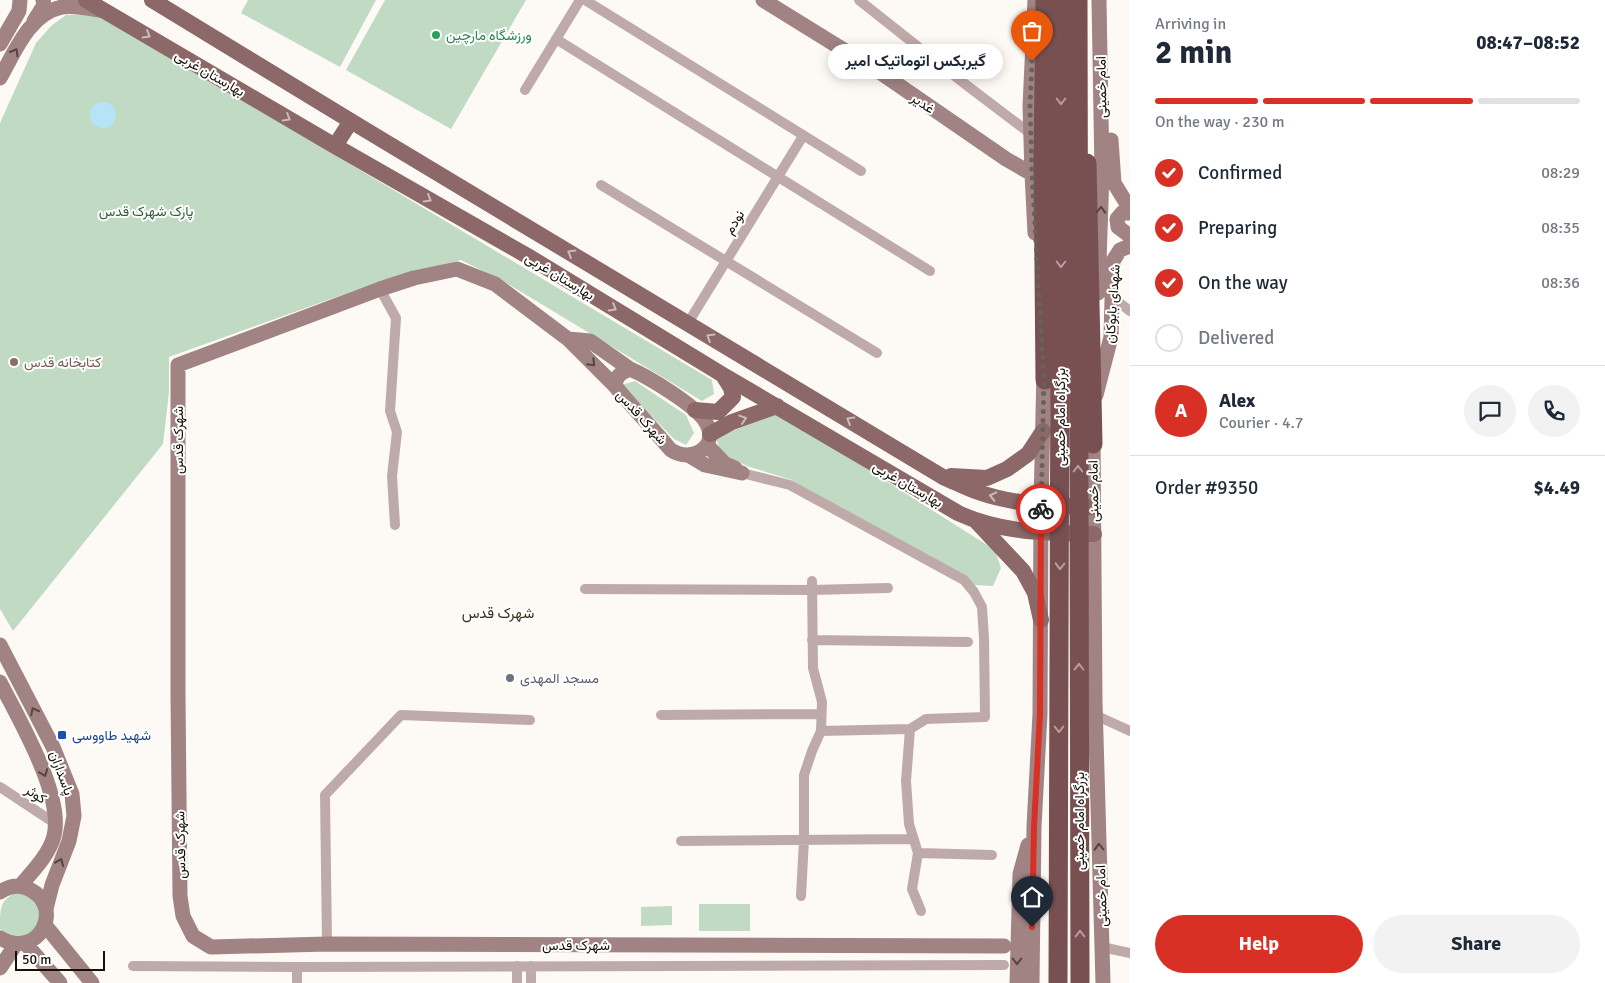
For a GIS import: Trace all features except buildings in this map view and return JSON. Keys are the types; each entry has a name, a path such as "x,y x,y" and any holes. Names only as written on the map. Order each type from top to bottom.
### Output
{"highway":[{"path":"1044,0 1044,380"},
{"name":"بزرگراه امام خمینی","path":"1058,983 1061,0"},
{"name":"بزرگراه امام خمینی","path":"1078,0 1080,983"},
{"path":"1093,444 1094,3"}],"main road":[{"path":"0,78 44,5 43,0"},
{"name":"بهارستان غربی","path":"86,0 531,258 722,375 958,513 977,522 1041,533 1094,534"},
{"name":"بهارستان غربی","path":"152,0 943,476 979,492 1040,506 1093,507"},
{"name":"غدیر","path":"763,0 881,73 1006,160 1032,174"},
{"path":"1032,983 1034,827 1040,714 1040,506 1044,380 1030,106 1035,0"},
{"path":"1094,3 1108,93 1114,183 1130,209"},
{"name":"امام خمینی","path":"1094,3 1102,172 1094,398 1093,507 1095,716 1103,983"},
{"path":"0,44 22,4"},
{"path":"33,23 46,14 63,7 105,11"},
{"path":"335,146 351,121"},
{"path":"1130,213 1123,212 1117,219 1118,227 1130,236"},
{"name":"شهدای بابوکان","path":"1094,398 1111,337 1113,261 1120,250 1130,246"},
{"name":"شهرک قدس","path":"742,473 705,465 690,456 672,450 568,339 495,284 457,270 414,278 380,289 178,365 180,896 183,916 193,936 211,947 326,944 1004,946"},
{"path":"568,339 590,341 630,369"},
{"name":"شهرک قدس","path":"614,386 616,378 622,372 630,369 644,374 695,410 706,421 708,439 724,463 742,473"},
{"path":"695,410 718,412 733,397 731,388 722,375"},
{"path":"690,456 701,451 708,439 732,422 777,406"},
{"path":"943,476 987,478 1007,469 1028,454 1043,432"},
{"path":"906,484 917,480 921,471 918,462"},
{"path":"977,522 1022,571 1035,593 1041,620"},
{"name":"پاسداران","path":"0,645 53,747 72,794 74,816 69,841 52,884 46,909 45,925"},
{"name":"پاسداران","path":"0,682 46,775 56,824 54,838 48,849 41,861 20,886"},
{"path":"1036,795 1055,766 1065,760 1070,760 1083,766 1090,774 1097,791"},
{"path":"1017,983 1020,874 1034,827"},
{"path":"0,892 6,888 20,886 34,892 41,898 46,909"},
{"path":"0,938 7,942 21,944 34,940 45,925 92,983"},
{"path":"0,968 21,944"},
{"path":"21,944 60,983"}],"street":[{"path":"525,90 580,0"},
{"path":"585,0 861,171"},
{"path":"859,0 1031,134"},
{"path":"556,39 930,271"},
{"name":"نودم","path":"688,324 803,136"},
{"path":"601,185 877,354"},
{"path":"380,289 396,318 390,411 397,432 392,476 394,525"},
{"path":"1112,297 1130,311"},
{"path":"742,473 790,485 936,564 964,580 974,592 982,607 985,717 926,719 910,729 821,731"},
{"path":"801,896 804,840 804,775 821,731 822,702 813,668 812,586"},
{"path":"585,589 812,586 888,588"},
{"path":"812,640 968,642"},
{"path":"660,715 821,714"},
{"path":"326,944 325,795 401,715 530,720"},
{"path":"1095,716 1130,730"},
{"path":"910,729 906,781 909,824 918,853 912,889 921,911"},
{"name":"کوثر","path":"0,787 56,824"},
{"path":"681,842 914,839"},
{"path":"918,853 992,854"},
{"path":"1102,947 1130,953"},
{"path":"133,966 1004,965"},
{"path":"517,983 518,966"},
{"path":"531,966 531,983"},
{"path":"297,967 297,983"}],"green space":[{"path":"248,0 376,0 340,67 241,13"},
{"name":"ورزشگاه مارچین","path":"385,0 526,0 451,129 346,70"},
{"name":"پارک شهرک قدس","path":"66,15 100,15 712,380 714,394 702,401 503,281 461,260 381,281 169,357 169,392 163,444 13,631 0,609 0,123 36,43 51,26"},
{"path":"635,381 686,415 694,433 686,445 674,439 621,385"},
{"path":"777,412 995,550 1001,568 993,586 975,585 792,480 747,466 721,453 716,438"},
{"path":"17,892 32,897 39,906 40,916 38,924 32,931 25,936 17,938 8,936 0,929 0,921 2,905 7,898"},
{"path":"699,904 750,904 750,931 699,931"},
{"path":"672,906 672,925 641,926 641,907"}],"water":[{"path":"103,102 113,105 116,115 113,125 103,128 93,125 90,115 93,105"}],"way so far":[{"path":"1032,61 1030,106 1032,174 1044,380 1041,509"}],"place":[{"name":"ورزشگاه مارچین","path":"436,35"},
{"name":"گیربکس اتوماتیک امیر","path":"1032,61"},
{"name":"کتابخانه قدس","path":"14,362"},
{"name":"مسجد المهدی","path":"510,678"},
{"name":"شهید طاووسی","path":"62,735"}],"district":[{"name":"شهرک قدس","path":"498,613"}],"route":[{"path":"1032,927 1034,827 1040,714 1041,509"}]}
